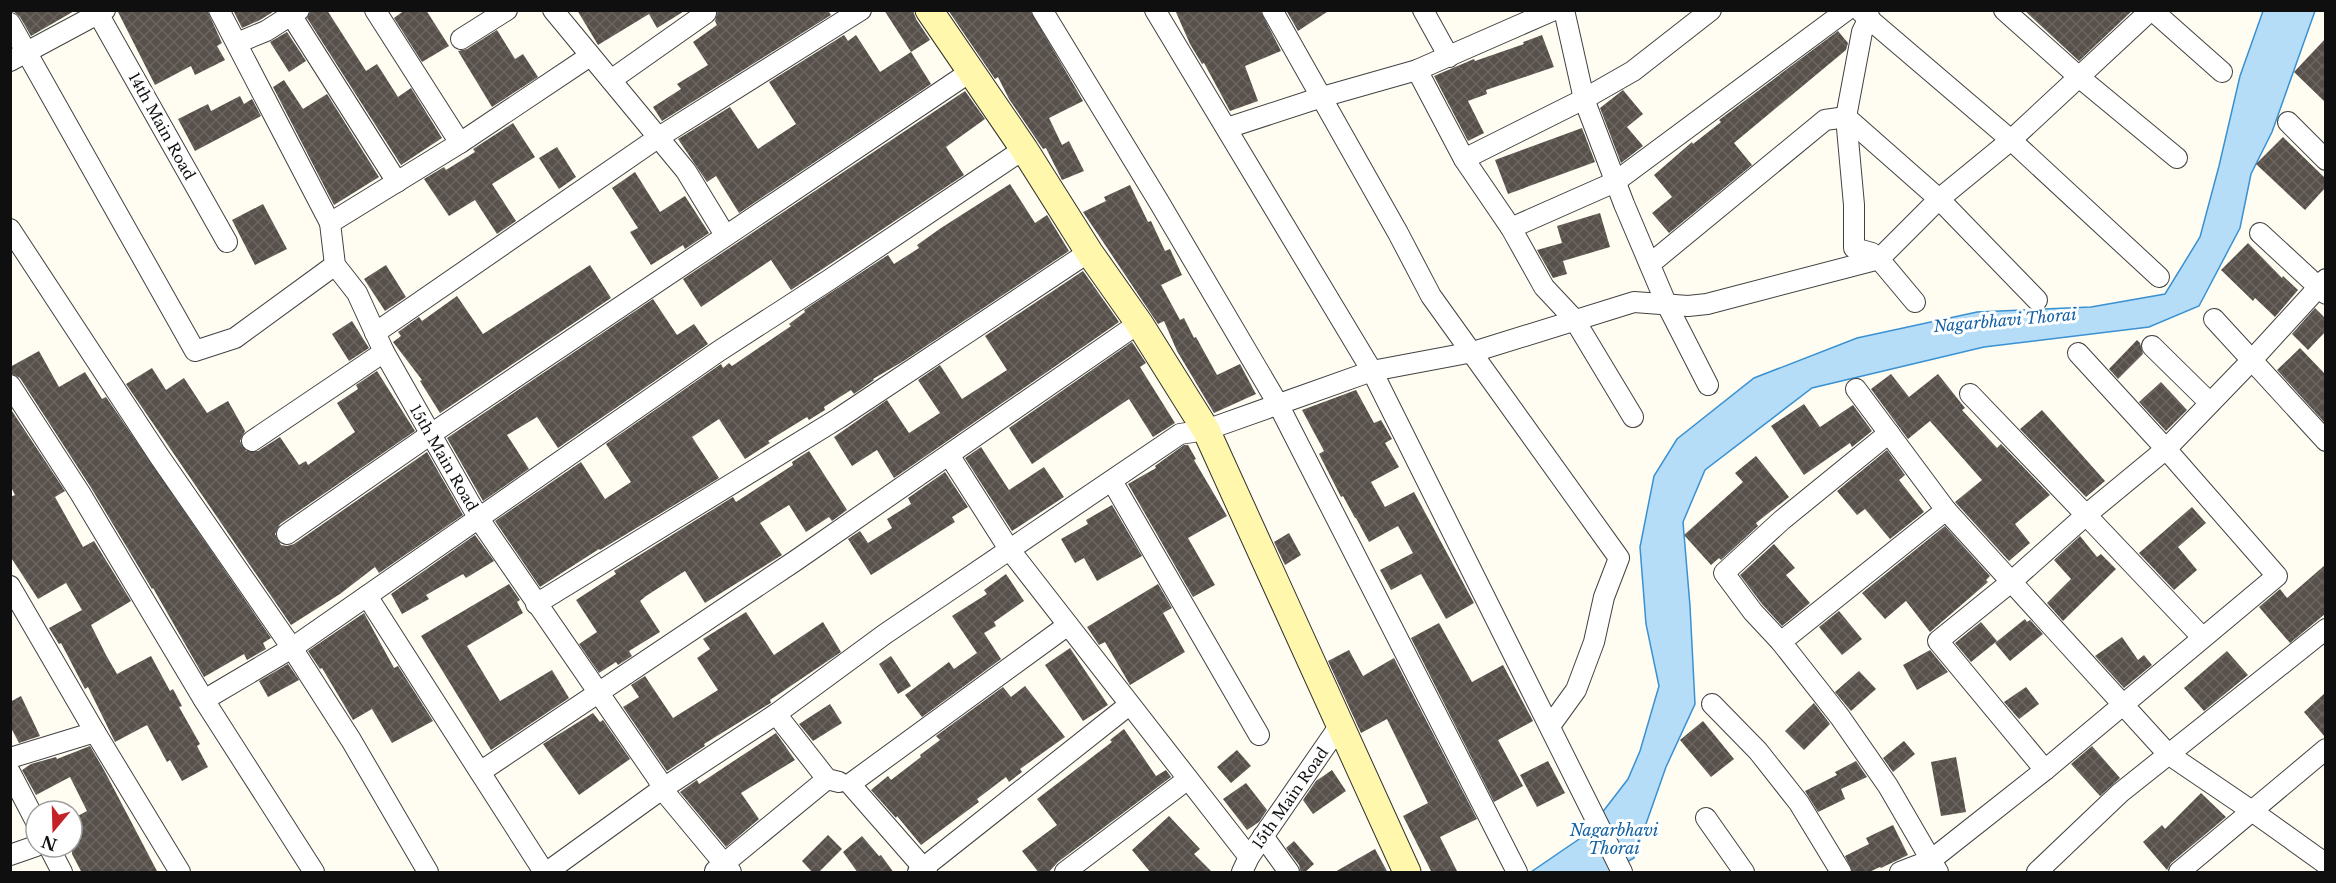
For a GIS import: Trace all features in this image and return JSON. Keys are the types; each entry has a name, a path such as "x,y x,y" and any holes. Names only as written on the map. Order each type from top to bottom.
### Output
{"street":[{"path":"10,23 19,57 195,351 235,338 335,265 330,223 219,10"},
{"path":"375,10 460,143"},
{"path":"461,39 507,10"},
{"path":"553,10 686,171 725,236"},
{"path":"375,333 659,137 861,10"},
{"path":"928,10 1024,148 1206,430 1407,873"},
{"path":"1042,10 1278,404 1517,873"},
{"path":"1155,10 1372,371 1622,873"},
{"path":"1272,10 1431,296 1619,558 1604,597 1594,642 1576,690 1550,726"},
{"path":"1423,10 1449,57"},
{"path":"1227,128 1322,97 1417,70 1554,10"},
{"path":"1564,10 1584,99 1615,182 1666,303 1708,385"},
{"path":"1464,159 1584,99 1633,71 1711,10"},
{"path":"1511,228 1615,182 1847,10"},
{"path":"2004,10 2079,77 2177,158"},
{"path":"367,596 545,873 662,789 776,714 885,634 1180,434 1206,430 1372,371 1473,352 1634,302 1688,306 1707,304 1879,259 1939,199 2011,140 2152,10 2222,72"},
{"path":"611,80 707,11"},
{"path":"19,57 100,12"},
{"name":"14th Main Road","path":"100,12 227,242"},
{"path":"237,43 266,31 295,13 397,182"},
{"path":"1865,13 1846,117 1854,205 1854,248 1872,253 1879,259 1915,302"},
{"path":"1865,13 2011,140 2159,277"},
{"path":"330,223 460,143 590,56"},
{"path":"1417,70 1464,159 1511,228 1544,287 1574,319 1633,417"},
{"path":"287,534 431,434 970,72"},
{"path":"1650,264 1825,120 1846,117 1939,199 2037,300"},
{"path":"2288,122 2325,160"},
{"path":"204,700 292,648 719,351 829,280 1024,148"},
{"path":"10,229 153,446 292,648 351,740 428,873"},
{"path":"2045,770 1938,641 2011,582 2086,515 2166,449 2323,286 2260,233"},
{"path":"536,604 839,418 1089,252"},
{"name":"15th Main Road","path":"335,265 357,293 384,352 479,519 658,779 662,789 722,870"},
{"path":"2214,319 2325,441"},
{"path":"480,772 949,455 1139,323"},
{"path":"2152,346 2210,403"},
{"path":"252,441 384,352"},
{"path":"1900,873 1934,866 2202,637 2277,576 2078,353"},
{"path":"10,385 80,493 204,700 314,873"},
{"path":"1856,389 1946,510 2168,754 2325,864"},
{"path":"1970,394 2202,637"},
{"path":"1889,433 1782,520 1724,573 1753,612 1781,642 1840,717 1888,786 1934,866"},
{"path":"949,455 1009,549 1188,779 1245,865"},
{"path":"1112,481 1259,735"},
{"path":"1781,642 1946,510"},
{"path":"10,586 180,873"},
{"path":"850,784 1068,625"},
{"path":"2037,873 2120,793 2325,629"},
{"path":"1712,704 1758,751 1799,803 1841,873"},
{"path":"776,714 827,779 850,784 923,871 1129,705"},
{"name":"15th Main Road","path":"1245,865 1340,725"},
{"path":"10,758 95,732"},
{"path":"2179,873 2325,749"},
{"path":"10,772 24,799"},
{"path":"722,870 827,779"},
{"path":"1065,873 1188,779"},
{"path":"1706,818 1744,873"},
{"path":"1263,836 1290,873"},
{"path":"55,859 62,873"}],"water":[{"name":"Nagarbhavi Thorai","path":"2263,11 2315,11 2272,132 2251,174 2240,228 2199,306 2149,327 1984,347 1812,388 1705,470 1683,522 1695,704 1666,767 1634,858 1609,872 1531,872 1585,835 1628,779 1640,751 1659,686 1646,624 1640,547 1654,476 1677,439 1754,378 1857,338 1977,312 2091,307 2165,294 2200,237 2240,76"}],"building":[{"path":"12,10 76,10 31,36 20,17"},
{"path":"117,10 207,10 222,43 217,46 225,60 195,75 191,66 155,85"},
{"path":"233,10 276,10 242,28"},
{"path":"311,10 327,10 366,71 377,64 398,97 411,88 442,138 401,165 307,18"},
{"path":"405,10 426,10 449,46 422,62 394,18"},
{"path":"577,10 686,10 657,28 649,14 598,45"},
{"path":"718,10 828,10 831,15 662,121 653,107 681,89 677,84 708,65 693,42 717,25 715,21"},
{"path":"884,10 913,10 916,19 930,40 911,52"},
{"path":"948,10 1030,10 1083,101 1049,118 1062,145 1069,141 1084,171 1062,180 1046,148 1043,149 1009,99 998,77 995,79"},
{"path":"1175,10 1260,10 1281,51 1245,66 1258,101 1230,111 1204,63 1202,64 1190,44"},
{"path":"1286,10 1330,10 1298,31"},
{"path":"2024,10 2133,10 2079,61"},
{"path":"497,30 515,59 523,54 538,77 492,107 458,51 467,49"},
{"path":"1838,31 1848,43 1846,50 1734,143 1752,165 1669,233 1652,213 1672,197 1654,175 1692,142 1693,144 1721,122 1719,120"},
{"path":"287,32 306,61 289,72 270,42"},
{"path":"844,35 848,41 856,35 880,72 911,52 931,84 739,213 716,176 707,182 678,139 730,107 758,149 796,124 769,82"},
{"path":"1542,35 1554,67 1486,90 1487,94 1468,101 1484,133 1468,141 1434,76 1474,59 1475,61 1524,44 1523,42"},
{"path":"2325,39 2325,102 2294,72"},
{"path":"284,80 303,109 327,94 379,177 334,205 273,87"},
{"path":"1623,90 1643,114 1627,127 1643,146 1621,163 1600,108"},
{"path":"965,91 985,119 946,147 964,175 791,290 771,260 701,307 683,279"},
{"path":"240,96 244,104 252,99 261,116 195,151 178,119 208,104 211,111"},
{"path":"513,123 535,157 492,184 516,221 497,234 475,200 449,216 424,179 444,167 446,170 475,152 473,149"},
{"path":"1582,128 1595,162 1508,194 1495,160"},
{"path":"2283,137 2325,178 2325,188 2305,210 2256,164"},
{"path":"557,147 576,177 559,189 539,158"},
{"path":"635,172 660,212 685,196 709,233 685,249 683,245 651,265 630,232 638,228 612,188"},
{"path":"1010,184 1035,223 1047,215 1069,251 873,379 854,394 851,390 824,407 825,410 809,420 807,417 768,441 770,443 745,459 719,419 692,437 719,478 540,587 495,521 581,462 605,499 631,482 606,444 721,364 723,368 729,363 732,366 791,326 789,324 805,312 804,310 888,255 894,264 919,248 917,245 941,228"},
{"path":"1130,185 1148,222 1151,221 1165,251 1170,249 1182,275 1161,285 1180,320 1184,318 1217,375 1240,364 1256,394 1214,413 1177,351 1164,321 1158,324 1083,212 1106,201 1104,197"},
{"path":"263,204 287,249 255,265 232,220"},
{"path":"1600,213 1610,247 1563,261 1567,274 1553,278 1537,250 1562,243 1557,226"},
{"path":"2248,243 2282,278 2283,276 2298,290 2275,317 2255,298 2253,301 2221,270"},
{"path":"386,265 406,297 385,311 364,279"},
{"path":"590,265 611,298 440,413 420,381 422,380 393,342 401,336 398,332 419,317 422,321 457,296 483,334"},
{"path":"1083,271 1119,322 894,478 877,450 852,466 834,437 887,400 909,433 940,413 918,380 940,365 962,399 1007,370 985,336"},
{"path":"653,299 677,335 694,324 708,344 558,448 537,417 507,435 529,469 483,501 447,438"},
{"path":"2315,308 2325,318 2325,332 2308,350 2292,334"},
{"path":"352,321 369,348 349,361 332,334"},
{"path":"2137,340 2143,354 2118,379 2109,369"},
{"path":"1132,342 1146,363 1140,367 1175,423 1153,437 1129,399 1032,464 1009,428"},
{"path":"2300,348 2325,374 2325,423 2277,370"},
{"path":"39,351 59,387 85,372 102,399 106,397 271,638 263,643 266,649 247,660 244,654 204,677 153,588 90,486 20,378 10,373 10,367"},
{"path":"152,368 166,390 184,378 207,413 228,401 245,431 240,441 246,451 258,451 280,437 299,465 306,461 308,465 355,432 337,403 358,389 356,385 377,371 415,431 280,524 275,534 281,545 294,544 427,452 463,515 379,573 375,567 340,594 291,625 126,384"},
{"path":"1891,374 1909,397 1938,374 1965,408 1962,410 1997,448 2001,444 2050,495 2015,524 2030,543 2009,561 1955,502 1982,480 1930,421 1908,439 1871,389"},
{"path":"2161,382 2187,410 2166,431 2139,402"},
{"path":"1356,390 1374,423 1381,420 1392,439 1385,443 1399,467 1371,482 1385,507 1414,492 1474,603 1446,619 1421,574 1391,590 1380,570 1413,553 1398,526 1369,542 1343,496 1341,497 1319,454 1324,451 1302,410"},
{"path":"1804,404 1820,427 1853,405 1872,431 1852,447 1850,443 1804,475 1771,426"},
{"path":"10,408 65,491 55,497 83,547 94,541 131,601 91,625 106,655 117,674 151,656 170,691 173,689 182,706 179,707 200,744 197,746 208,767 182,781 170,760 167,762 147,725 115,742 88,687 85,689 61,643 59,644 49,628 82,610 66,583 38,599 10,556 10,497 15,495 10,485"},
{"path":"2042,410 2105,481 2086,497 2020,429"},
{"path":"1184,445 1188,445 1196,459 1194,460 1227,516 1188,538 1215,585 1193,597 1128,484 1156,468 1155,466"},
{"path":"981,447 1009,490 1044,467 1064,497 1012,531 965,458"},
{"path":"1887,450 1905,475 1899,480 1924,512 1890,539 1865,509 1857,515 1837,491"},
{"path":"809,451 847,510 832,521 829,517 806,532 789,505 760,523 782,555 705,603 685,571 646,596 640,601 660,632 629,651 632,656 618,665 616,662 599,673 579,644 597,632 576,600 616,574 614,571 733,497 736,502 793,465 792,462"},
{"path":"1756,456 1789,497 1756,523 1758,526 1721,560 1719,558 1711,565 1684,535 1743,482 1735,473"},
{"path":"945,472 968,507 952,517 955,522 871,575 848,539 860,531 868,543 892,528 887,519 911,504 908,498"},
{"path":"1112,505 1142,556 1097,581 1084,558 1075,563 1061,539 1088,524 1086,520"},
{"path":"2192,507 2206,523 2178,547 2197,570 2174,590 2139,553"},
{"path":"1945,526 1990,576 1986,580 1988,582 1930,632 1906,601 1885,619 1862,593"},
{"path":"1289,533 1301,555 1285,565 1274,542"},
{"path":"475,535 494,561 466,578 463,574 426,595 429,599 402,614 391,594"},
{"path":"2080,536 2097,557 2101,554 2116,569 2063,621 2047,603 2071,579 2054,560"},
{"path":"1774,544 1795,568 1786,575 1810,603 1782,626 1740,575"},
{"path":"2325,565 2325,614 2290,643 2259,607 2280,589 2287,598"},
{"path":"1006,574 1024,601 994,622 996,626 984,633 1001,659 922,717 905,695 949,662 954,669 977,653 952,616 987,594 984,590"},
{"path":"509,584 520,600 517,602 523,613 467,646 500,701 552,670 569,698 491,750 421,636"},
{"path":"1158,584 1172,608 1163,613 1185,652 1130,685 1105,642 1099,645 1087,627"},
{"path":"1839,611 1862,639 1842,655 1819,627"},
{"path":"746,612 774,655 823,622 841,652 770,700 771,703 704,744 705,746 667,771 623,707 639,697 631,685 645,676 673,718 718,690 697,658 710,649 703,639"},
{"path":"364,613 394,668 398,666 433,721 392,743 372,709 353,720 322,668 320,669 308,651"},
{"path":"2025,619 2027,622 2030,620 2043,634 2010,661 1995,643"},
{"path":"1981,622 1997,641 1971,662 1955,643"},
{"path":"1439,623 1472,682 1503,665 1533,721 1498,740 1523,786 1494,802 1411,638"},
{"path":"2122,637 2138,660 2144,655 2152,665 2124,688 2095,656"},
{"path":"1070,648 1108,705 1083,721 1045,665"},
{"path":"1349,650 1363,676 1394,658 1477,819 1440,837 1458,873 1432,873 1403,816 1428,803 1387,719 1361,733 1328,661"},
{"path":"1930,650 1948,672 1917,690 1903,665"},
{"path":"2227,651 2248,675 2204,711 2184,688"},
{"path":"891,656 911,686 898,694 879,664"},
{"path":"288,664 299,680 268,697 259,681"},
{"path":"1859,671 1876,689 1851,711 1835,692"},
{"path":"1025,686 1065,737 1020,769 1022,772 1009,782 1006,777 977,799 979,802 921,845 871,790 888,776 891,780 921,757 920,755 940,740 936,736 1003,687 1011,697"},
{"path":"2026,687 2039,704 2019,719 2004,702"},
{"path":"2325,693 2325,737 2304,712"},
{"path":"21,696 40,736 19,743 10,726 10,702"},
{"path":"1814,703 1830,724 1804,750 1785,731"},
{"path":"830,704 842,723 813,741 799,724"},
{"path":"593,713 600,722 603,720 630,759 579,795 543,744"},
{"path":"1703,721 1734,759 1711,777 1680,740"},
{"path":"1124,729 1156,776 1166,770 1171,777 1058,862 1048,873 1039,873 1022,851 1057,825 1037,799 1112,742 1110,740"},
{"path":"776,733 795,760 741,793 759,819 726,847 680,792 697,780 699,784"},
{"path":"1904,741 1915,754 1893,772 1883,758"},
{"path":"90,746 158,873 82,873 75,859 84,859 84,813 87,811 84,799 81,799 70,777 36,795 22,770 31,764 56,757 57,759"},
{"path":"2092,746 2120,778 2100,796 2071,764"},
{"path":"1237,750 1251,766 1231,783 1217,767"},
{"path":"1956,757 1966,812 1941,816 1931,762"},
{"path":"1548,761 1565,793 1537,807 1520,775"},
{"path":"1856,761 1867,777 1841,789 1845,799 1818,812 1805,791 1837,775 1835,772"},
{"path":"1332,770 1346,791 1313,814 1303,800 1316,781"},
{"path":"1246,783 1267,810 1259,822 1247,830 1223,799"},
{"path":"2201,793 2226,817 2171,863 2167,870 2143,842 2162,825 2165,829"},
{"path":"1169,816 1200,849 1194,854 1213,873 1151,873 1132,850"},
{"path":"1893,825 1908,855 1867,873 1853,873 1845,856 1869,844 1866,838"},
{"path":"828,835 842,849 818,873 813,873 802,861"},
{"path":"862,836 879,856 881,855 894,873 858,873 843,852"},
{"path":"1294,841 1314,864 1304,873 1301,873 1299,865 1286,848"},
{"path":"1375,849 1388,873 1333,873"}]}
